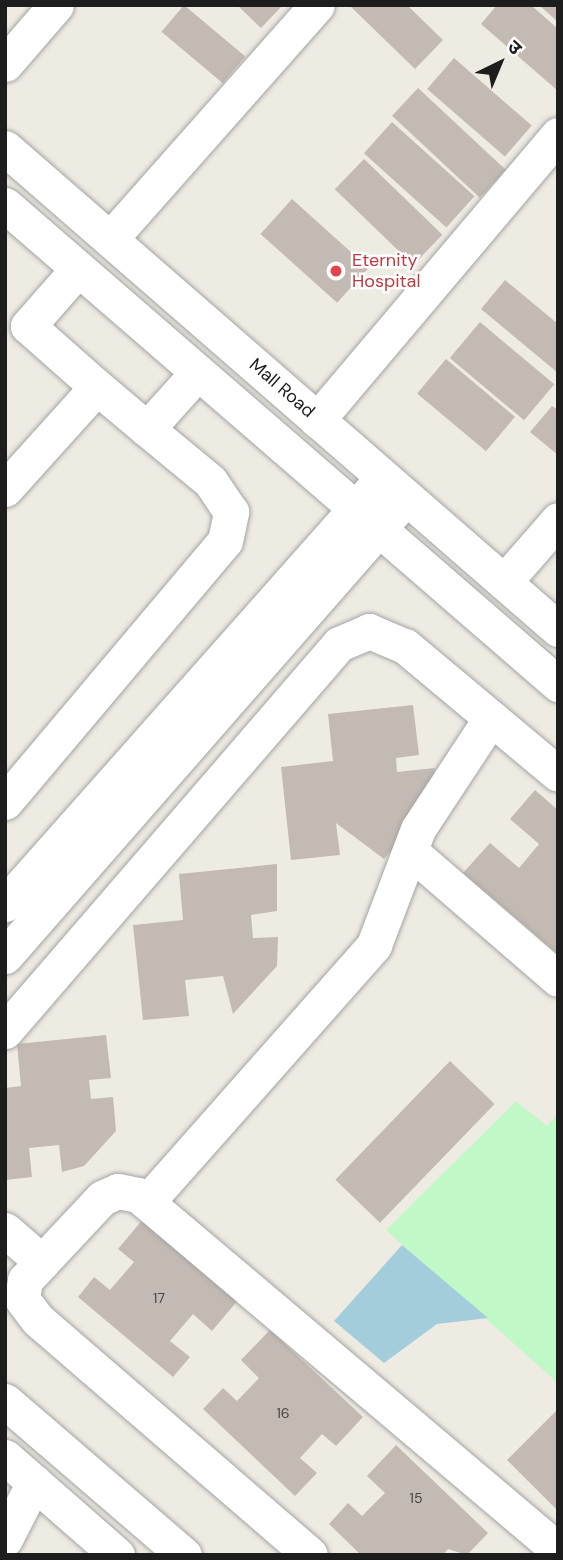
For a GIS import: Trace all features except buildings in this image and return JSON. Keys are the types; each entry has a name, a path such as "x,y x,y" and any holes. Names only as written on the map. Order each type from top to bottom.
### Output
{"street":[{"path":"5,64 56,5"},
{"path":"110,239 317,5"},
{"path":"317,419 558,135"},
{"name":"Mall Road","path":"5,148 558,629"},
{"path":"5,205 558,684"},
{"path":"5,802 225,541 231,512 210,481 28,326 78,269"},
{"path":"147,429 197,373"},
{"path":"5,489 97,387"},
{"path":"5,904 395,487"},
{"path":"5,956 188,746 367,518"},
{"path":"504,582 558,520"},
{"path":"5,1031 339,644 369,631 405,646 558,774"},
{"path":"146,1202 374,944 434,802 491,718"},
{"path":"188,746 225,776"},
{"path":"411,852 558,979"},
{"path":"310,1555 38,1320 22,1299 25,1280 102,1198 118,1191 146,1202 555,1550"},
{"path":"5,1230 42,1262"},
{"path":"5,1401 184,1555"},
{"path":"5,1457 117,1555"},
{"path":"5,1539 34,1482"}],"green space":[{"path":"516,1101 547,1126 558,1114 558,1383 386,1230"}],"water":[{"path":"402,1245 488,1318 437,1324 384,1363 334,1321"}],"place":[{"name":"Eternity Hospital","path":"336,271"}]}
